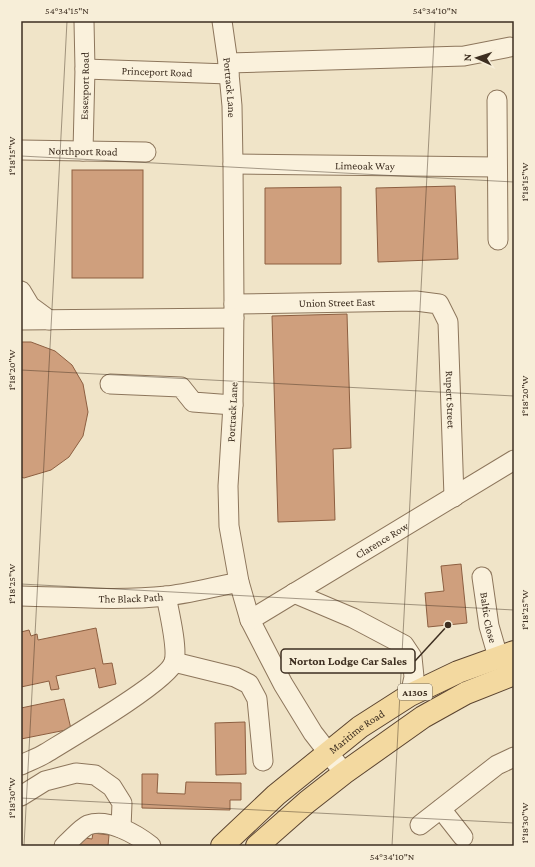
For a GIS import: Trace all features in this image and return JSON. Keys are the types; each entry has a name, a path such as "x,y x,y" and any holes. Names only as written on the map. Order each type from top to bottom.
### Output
{"main road":[{"name":"Maritime Road","path":"222,846 276,795 360,727 410,695 458,672 506,654"},
{"name":"A1305","path":"257,846 307,802 386,742 466,693 514,674"}],"street":[{"name":"Essexport Road","path":"83,151 85,69 84,21"},
{"name":"Portrack Lane","path":"222,21 232,106 233,164 234,311 232,405 228,486 229,526 239,582 250,620 283,684 313,733 344,773"},
{"name":"Princeport Road","path":"85,69 228,68 464,56 510,47"},
{"path":"497,100 498,240"},
{"name":"Northport Road","path":"21,150 146,152"},
{"name":"Limeoak Way","path":"233,164 498,166"},
{"path":"21,292 30,306 50,320"},
{"name":"Union Street East","path":"21,320 50,320 416,301 439,304"},
{"name":"Rupert Street","path":"439,304 448,322 454,497"},
{"path":"110,384 181,387 193,402 232,405"},
{"name":"Clarence Row","path":"250,620 514,460"},
{"name":"Baltic Close","path":"482,576 489,626 506,654"},
{"name":"The Black Path","path":"21,596 115,598 166,596 196,592 239,582"},
{"path":"294,593 353,618 404,645 412,657 414,677 410,695"},
{"path":"21,765 44,754 136,696 169,671 174,662 175,646 166,596"},
{"path":"174,662 236,678 249,684 257,699 263,761"},
{"path":"420,825 497,765 514,757"},
{"path":"21,796 45,781 76,773 95,775 112,787 122,803 121,828"},
{"path":"441,809 463,837"},
{"path":"64,846 87,826 100,824 121,828 151,846"}],"building":[{"path":"72,170 143,170 143,278 72,278"},
{"path":"455,186 458,259 378,262 376,188"},
{"path":"341,187 341,264 265,264 265,188"},
{"path":"347,314 351,448 333,449 335,520 278,522 272,316"},
{"path":"21,342 31,342 55,351 72,365 83,384 88,412 83,436 69,457 51,470 24,478 21,477"},
{"path":"461,564 467,623 428,627 425,593 444,591 441,566"},
{"path":"96,628 103,664 112,663 116,684 99,688 95,668 56,676 59,689 51,690 49,681 21,687 21,632 29,630 31,636 37,634 38,640"},
{"path":"64,699 71,729 21,739 21,708"},
{"path":"245,722 246,774 216,775 215,723"},
{"path":"142,774 158,774 157,793 185,794 186,782 241,783 241,800 230,800 230,810 142,808"},
{"path":"93,833 109,835 108,846 76,846 77,837 92,839"}],"place":[{"name":"Norton Lodge Car Sales","path":"448,625"}]}
